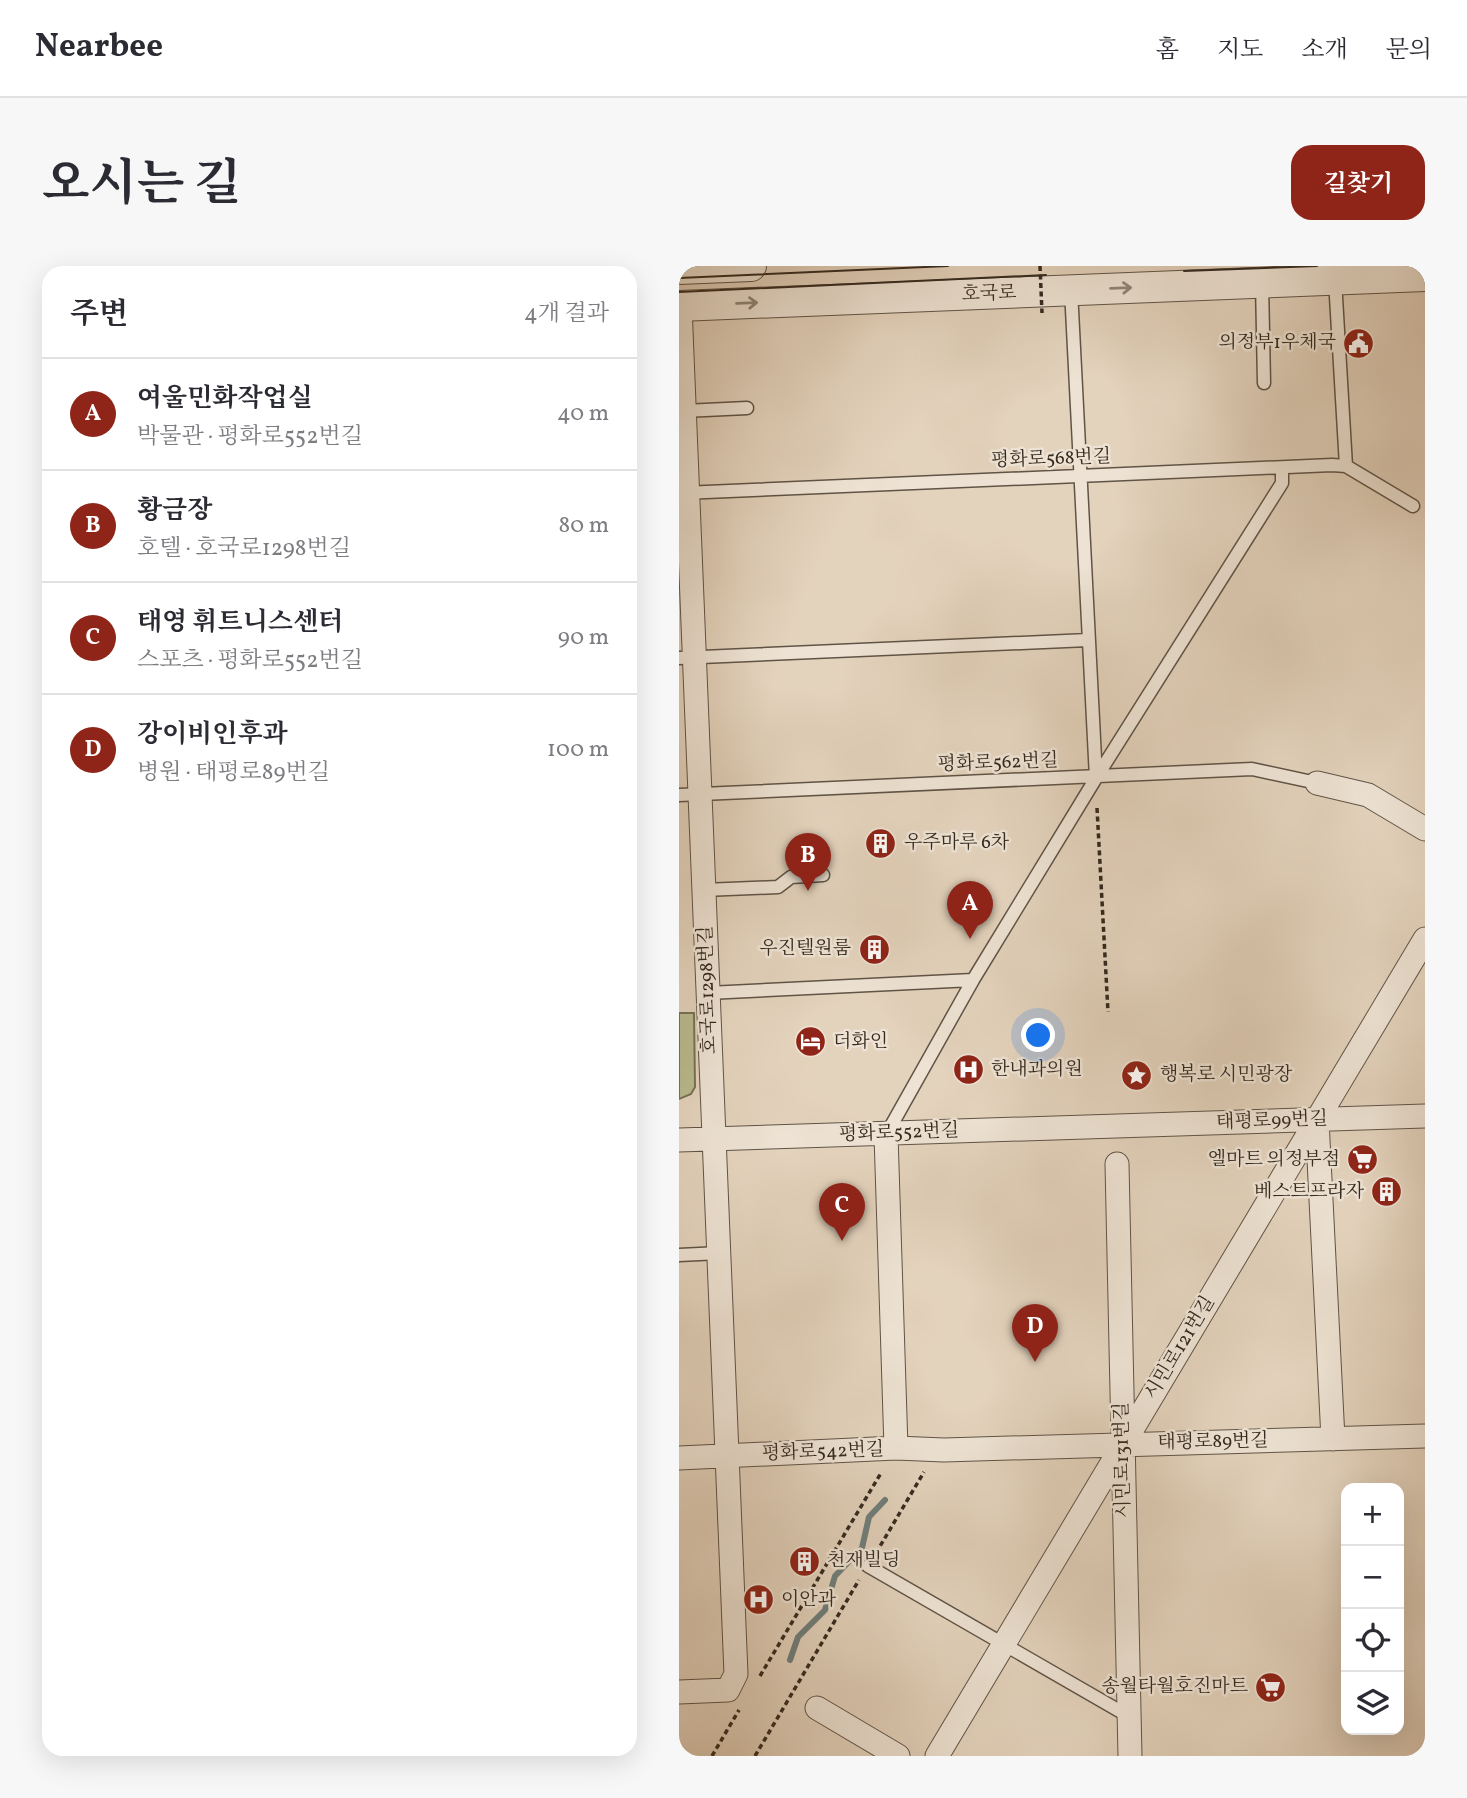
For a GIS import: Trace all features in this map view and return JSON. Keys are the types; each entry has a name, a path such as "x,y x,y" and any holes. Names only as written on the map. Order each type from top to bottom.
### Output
{"street":[{"path":"679,269 751,266"},
{"name":"호국로","path":"679,306 1425,275"},
{"name":"호국로1298번길","path":"679,306 684,411 683,493 690,794 704,890 728,1456 745,1680"},
{"path":"1317,783 1368,795 1425,828"},
{"name":"시민로121번길","path":"937,1756 1425,939"},
{"name":"태평로99번길","path":"1118,1125 1425,1116"},
{"path":"1317,1120 1333,1438"},
{"name":"평화로552번길","path":"679,1140 1118,1125"},
{"path":"886,1135 896,1448"},
{"name":"시민로131번길","path":"1117,1164 1130,1756"},
{"name":"태평로89번길","path":"968,1448 1425,1436"},
{"name":"평화로542번길","path":"679,1458 896,1448 968,1448"},
{"path":"679,1692 728,1690 745,1680"},
{"path":"817,1708 898,1756"}],"lane":[{"path":"1335,279 1346,466 1413,506"},
{"path":"1262,282 1264,383"},
{"path":"1071,290 1096,778"},
{"path":"684,411 747,408"},
{"name":"평화로568번길","path":"683,493 1346,466"},
{"path":"886,1135 973,981 1096,778 1282,483 1282,468"},
{"path":"687,657 1089,640"},
{"name":"평화로562번길","path":"690,794 1252,769 1317,783"},
{"path":"704,890 778,887 791,877 823,875"},
{"path":"709,992 973,981"},
{"path":"679,1255 720,1253"},
{"path":"868,1566 1130,1717"}],"path":[{"path":"1040,266 1042,313"},
{"path":"1096,778 1108,1012"},
{"path":"755,1756 930,1461"},
{"path":"745,1680 881,1473"},
{"path":"712,1756 740,1709"}],"green space":[{"path":"679,1013 694,1013 695,1087 691,1094 679,1099"}],"waterway":[{"path":"790,1660 798,1637 825,1610 835,1576 862,1548 869,1517 885,1500"}],"tram line":[{"path":"679,278 948,266"},
{"path":"1184,271 1317,266"},
{"path":"679,292 1046,275"}],"place":[{"name":"의정부1우체국","path":"1359,343"},
{"name":"우주마루 6차","path":"881,843"},
{"name":"황금장","path":"808,891"},
{"name":"여울민화작업실","path":"970,939"},
{"name":"우진텔원룸","path":"874,949"},
{"name":"더화인","path":"810,1042"},
{"name":"한내과의원","path":"968,1070"},
{"name":"행복로 시민광장","path":"1137,1075"},
{"name":"엘마트 의정부점","path":"1363,1160"},
{"name":"베스트프라자","path":"1387,1192"},
{"name":"태영 휘트니스센터","path":"842,1241"},
{"name":"강이비인후과","path":"1035,1362"},
{"name":"천재빌딩","path":"804,1561"},
{"name":"이안과","path":"758,1600"},
{"name":"송월타월호진마트","path":"1271,1687"}]}
